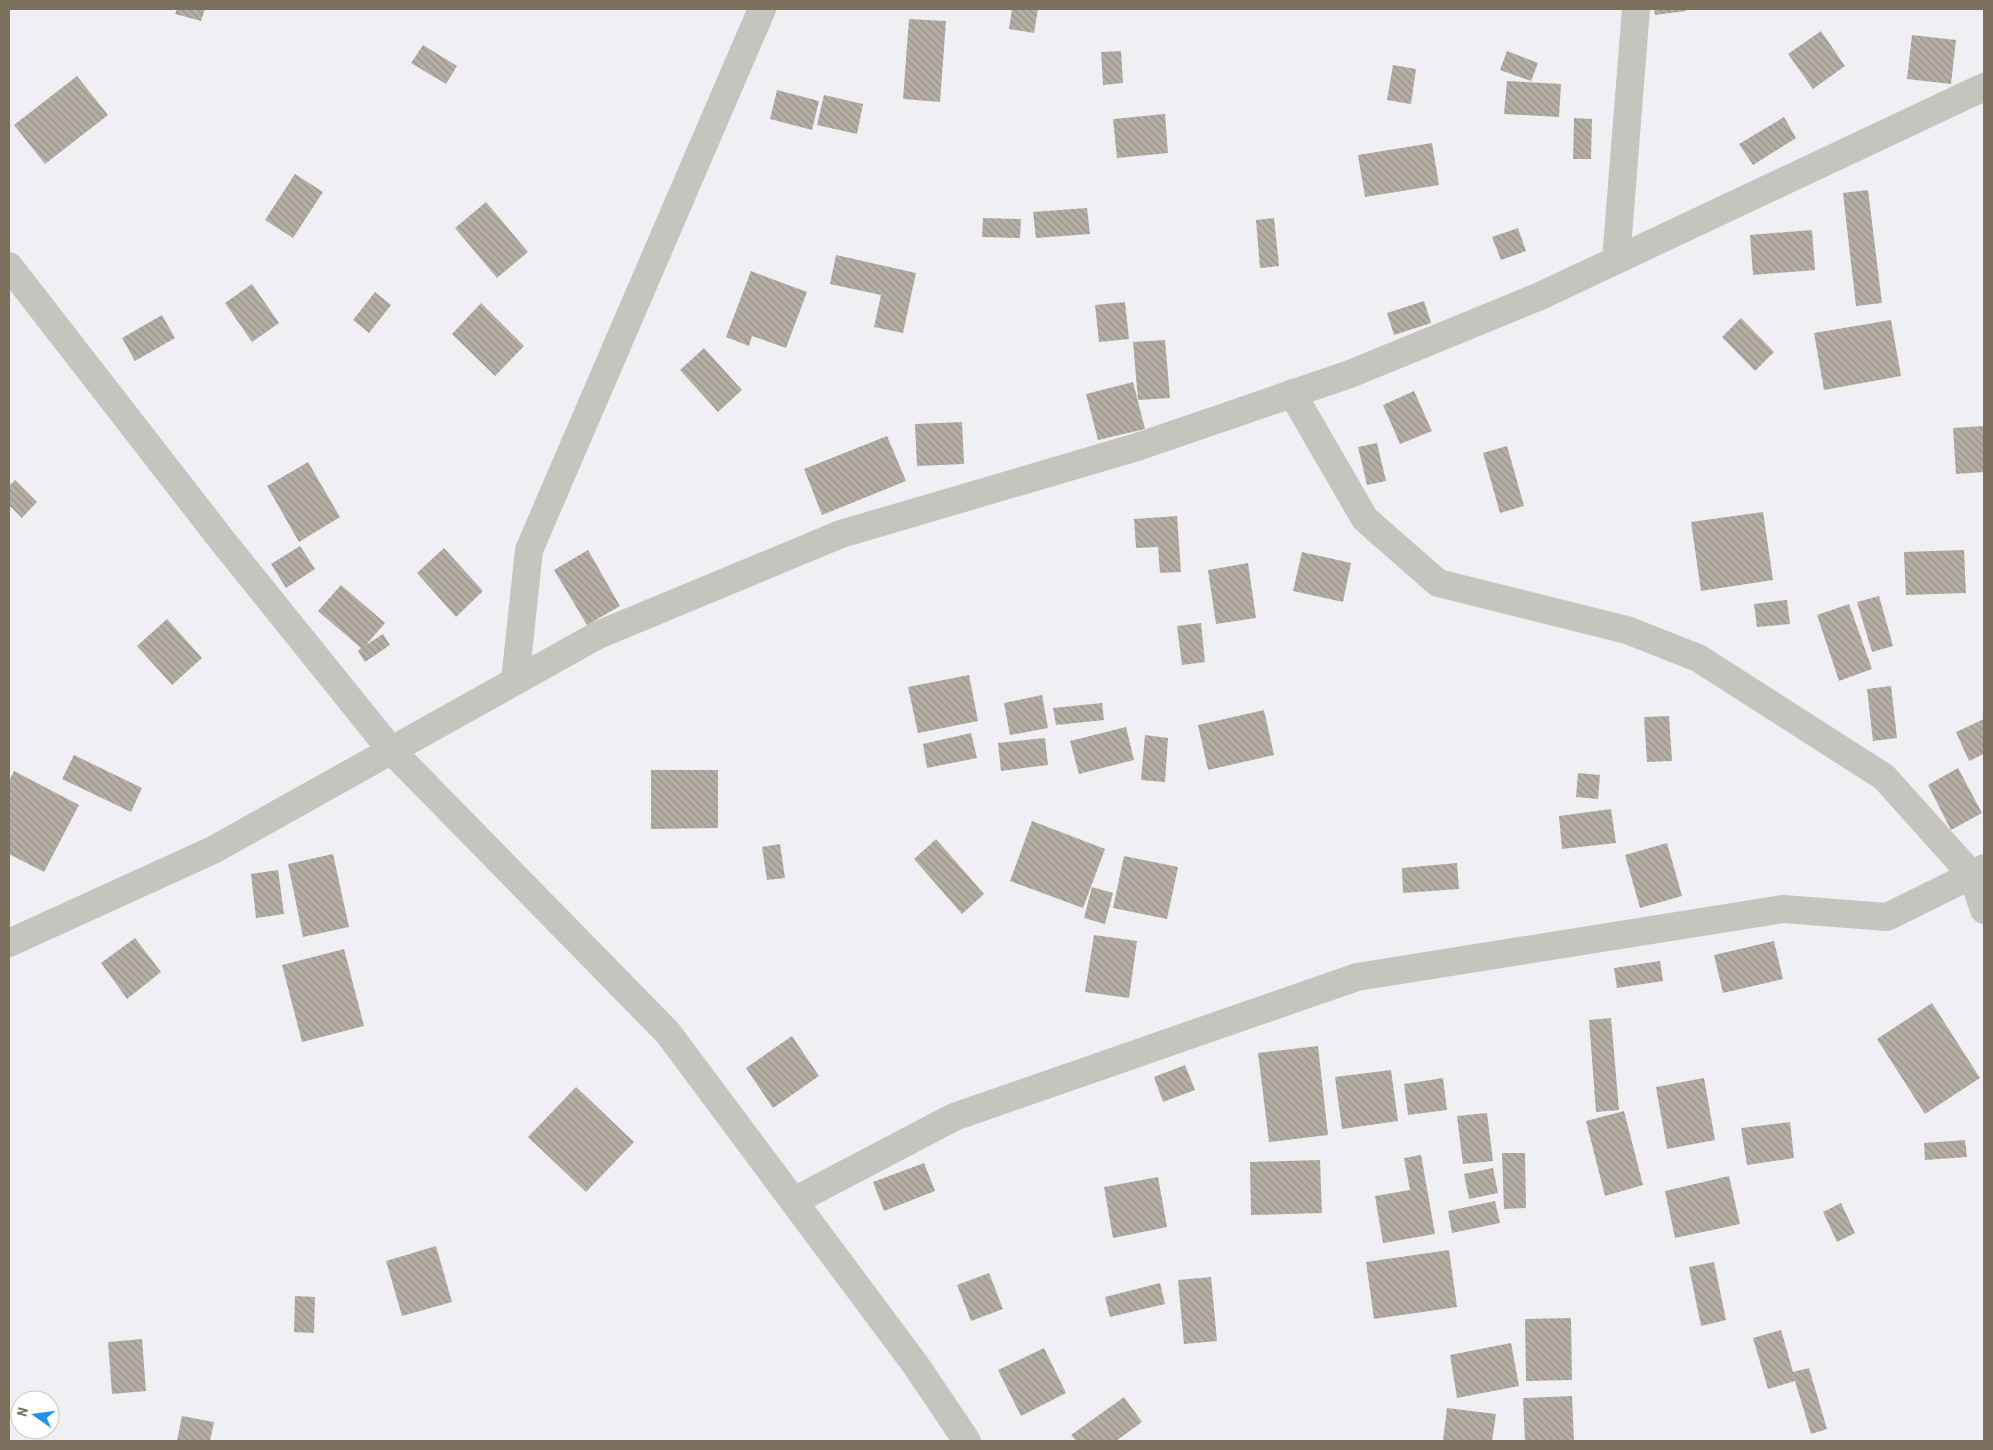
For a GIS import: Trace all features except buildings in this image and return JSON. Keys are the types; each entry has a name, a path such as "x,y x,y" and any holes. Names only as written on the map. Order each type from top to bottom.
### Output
{"street":[{"path":"515,681 529,550 762,9"},
{"path":"1616,260 1636,9"},
{"path":"9,943 213,850 598,635 841,534 1137,447 1350,374 1538,297 1984,87"},
{"path":"9,266 221,540 392,750 668,1033 915,1364 967,1441"},
{"path":"1292,394 1365,519 1438,583 1627,630 1698,658 1884,777 1978,872 1984,910"},
{"path":"794,1201 954,1117 1356,977 1783,909 1887,917 1978,872"}]}
